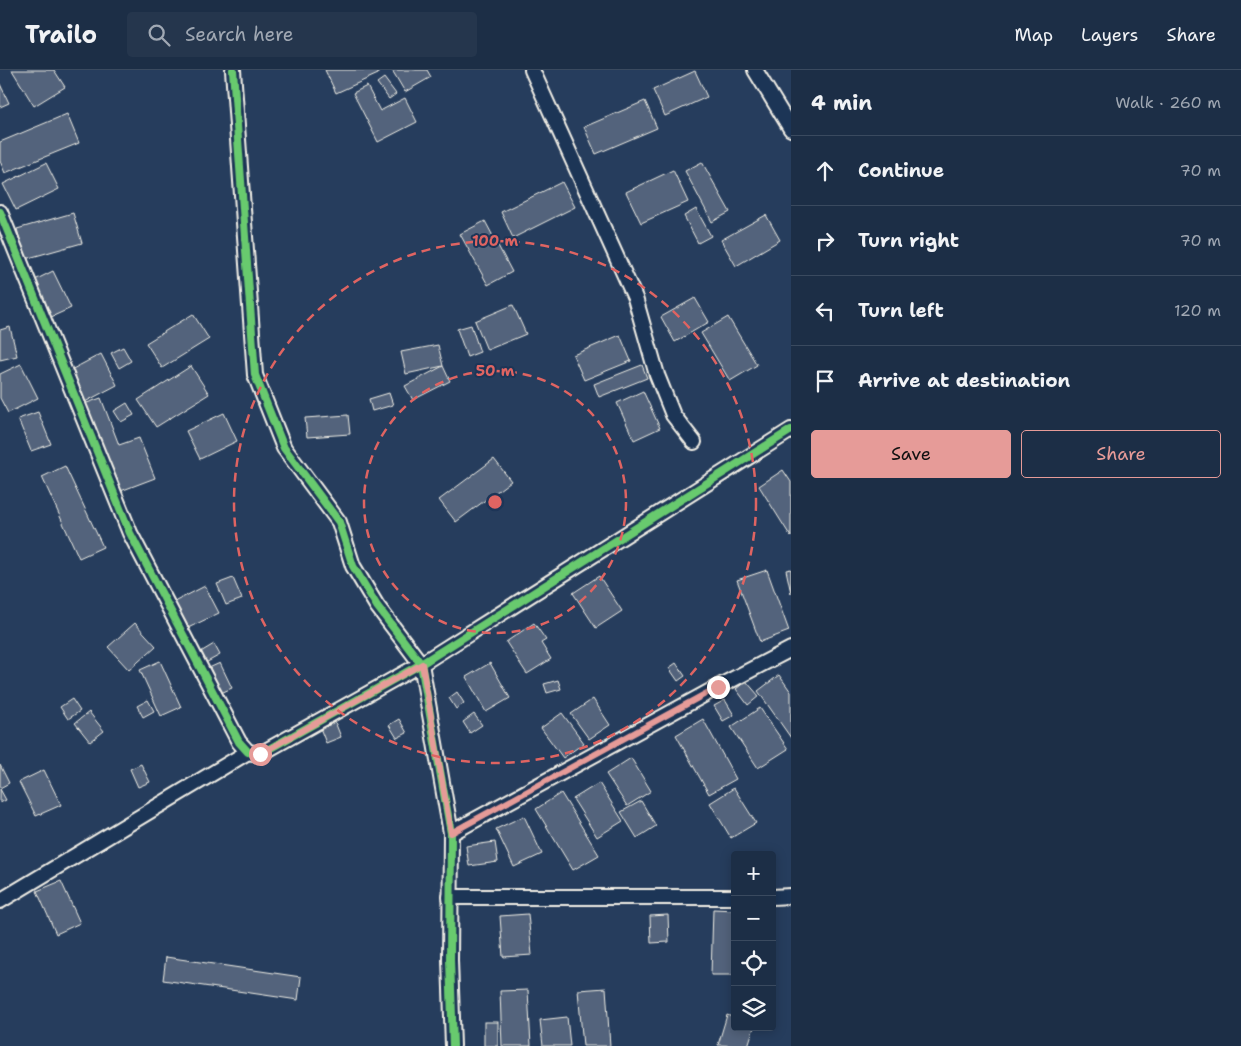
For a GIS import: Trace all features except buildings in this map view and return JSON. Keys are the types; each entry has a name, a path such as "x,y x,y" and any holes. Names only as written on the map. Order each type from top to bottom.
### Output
{"street":[{"path":"233,70 255,375 284,448 338,522 353,566 377,606 422,664 451,833 450,960 453,1046"},
{"path":"532,70 635,298 657,375 673,415 694,442"},
{"path":"755,70 791,129"},
{"path":"0,212 130,533 238,742 248,752 260,754 422,664 791,430"},
{"path":"451,833 791,649"},
{"path":"0,901 248,752"},
{"path":"776,896 791,896"},
{"path":"450,897 731,897"}],"cycle path":[{"path":"233,70 255,375 284,448 339,522 353,566 377,606 421,664 451,833 450,960 453,1046"},
{"path":"0,212 130,533 239,742 248,752 260,754 421,664 791,430"}],"route":[{"path":"260,754 422,664 451,833 718,687"}]}
